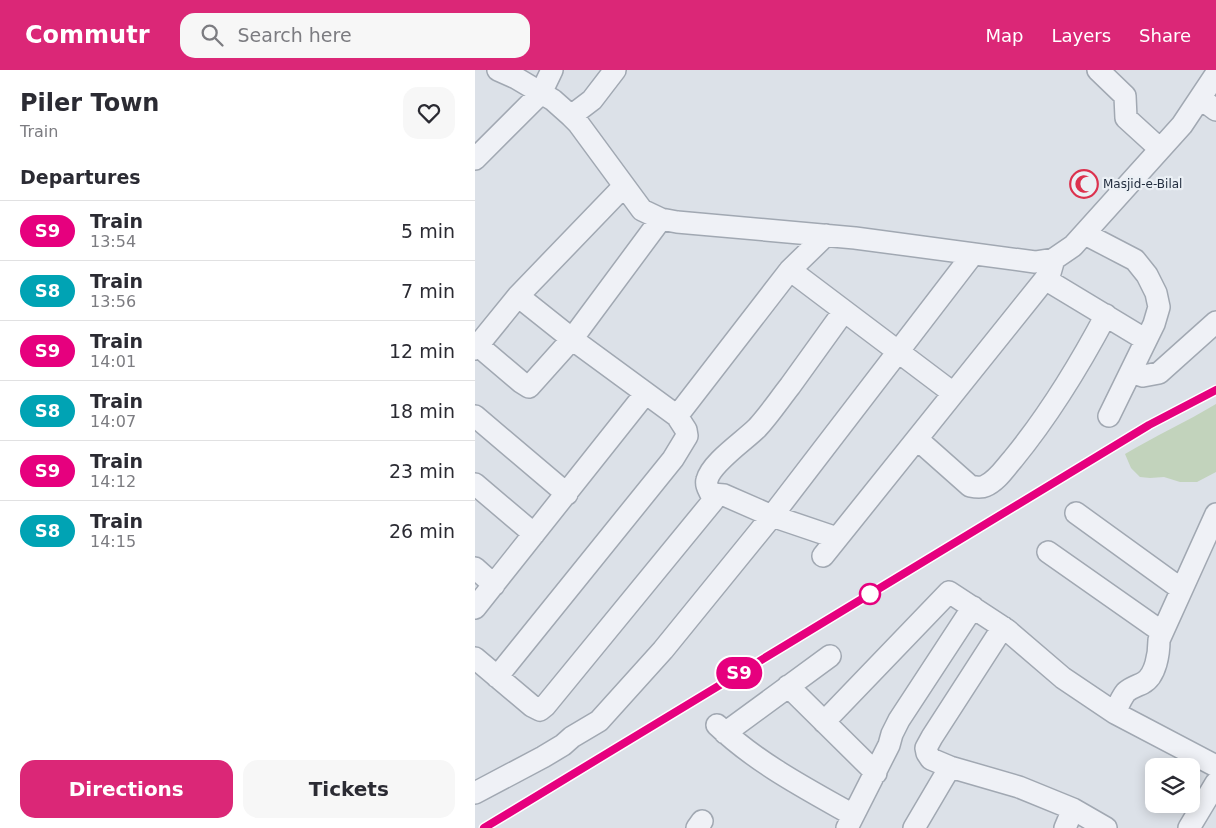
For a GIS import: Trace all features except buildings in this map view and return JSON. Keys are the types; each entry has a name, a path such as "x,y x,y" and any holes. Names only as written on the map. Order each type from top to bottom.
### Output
{"street":[{"path":"498,70 516,78 553,100 571,116 642,210 661,219 826,236 1035,262 1054,259 1073,246 1085,234 1182,125 1208,104 1216,74"},
{"path":"475,159 541,93 552,70"},
{"path":"571,116 592,100 615,70"},
{"path":"1098,70 1125,96 1126,118 1161,149"},
{"path":"624,186 518,296 476,346 529,387 572,338 661,219"},
{"path":"1085,234 1135,260 1147,276 1156,293 1159,307 1155,324 1109,416"},
{"path":"677,416 791,270 826,236"},
{"path":"475,793 543,757 599,721 663,650 772,516 973,254"},
{"path":"823,556 1050,273 1054,259"},
{"path":"791,270 953,393"},
{"path":"1045,279 1147,340"},
{"path":"497,676 673,459 687,436 686,430 677,416 645,394 518,296"},
{"path":"475,658 532,706 539,710 545,706 713,501 712,494 707,486 707,479 712,469 725,455 744,441 763,421 844,311"},
{"path":"917,439 970,486 986,486 999,476 1033,433 1085,356 1106,315"},
{"path":"1131,372 1143,376 1159,374 1216,322"},
{"path":"475,608 645,394"},
{"path":"475,416 567,494"},
{"path":"475,484 534,534"},
{"path":"712,494 724,495 772,516 837,538"},
{"path":"1076,513 1181,589"},
{"path":"1115,713 1123,697 1135,686 1145,682 1155,668 1162,632 1216,514"},
{"path":"1048,552 1162,632"},
{"path":"475,568 495,585"},
{"path":"823,722 949,592 1003,627 1063,678 1115,713 1216,766"},
{"path":"830,656 789,686 721,729 749,754 850,821 876,773 899,720 973,607"},
{"path":"1003,627 926,748 927,753 931,759 1019,787 1069,818 1106,828"},
{"path":"789,686 876,773"},
{"path":"914,828 950,766"},
{"path":"1189,828 1216,782"}],"green space":[{"path":"1216,404 1216,472 1197,482 1180,482 1164,477 1140,477 1131,468 1125,454"}],"railway":[{"path":"484,828 1150,425 1216,390"}],"train":[{"name":"S9","path":"484,828 1149,425 1216,390"}],"place":[{"name":"Masjid-e-Bilal","path":"1084,184"}]}
